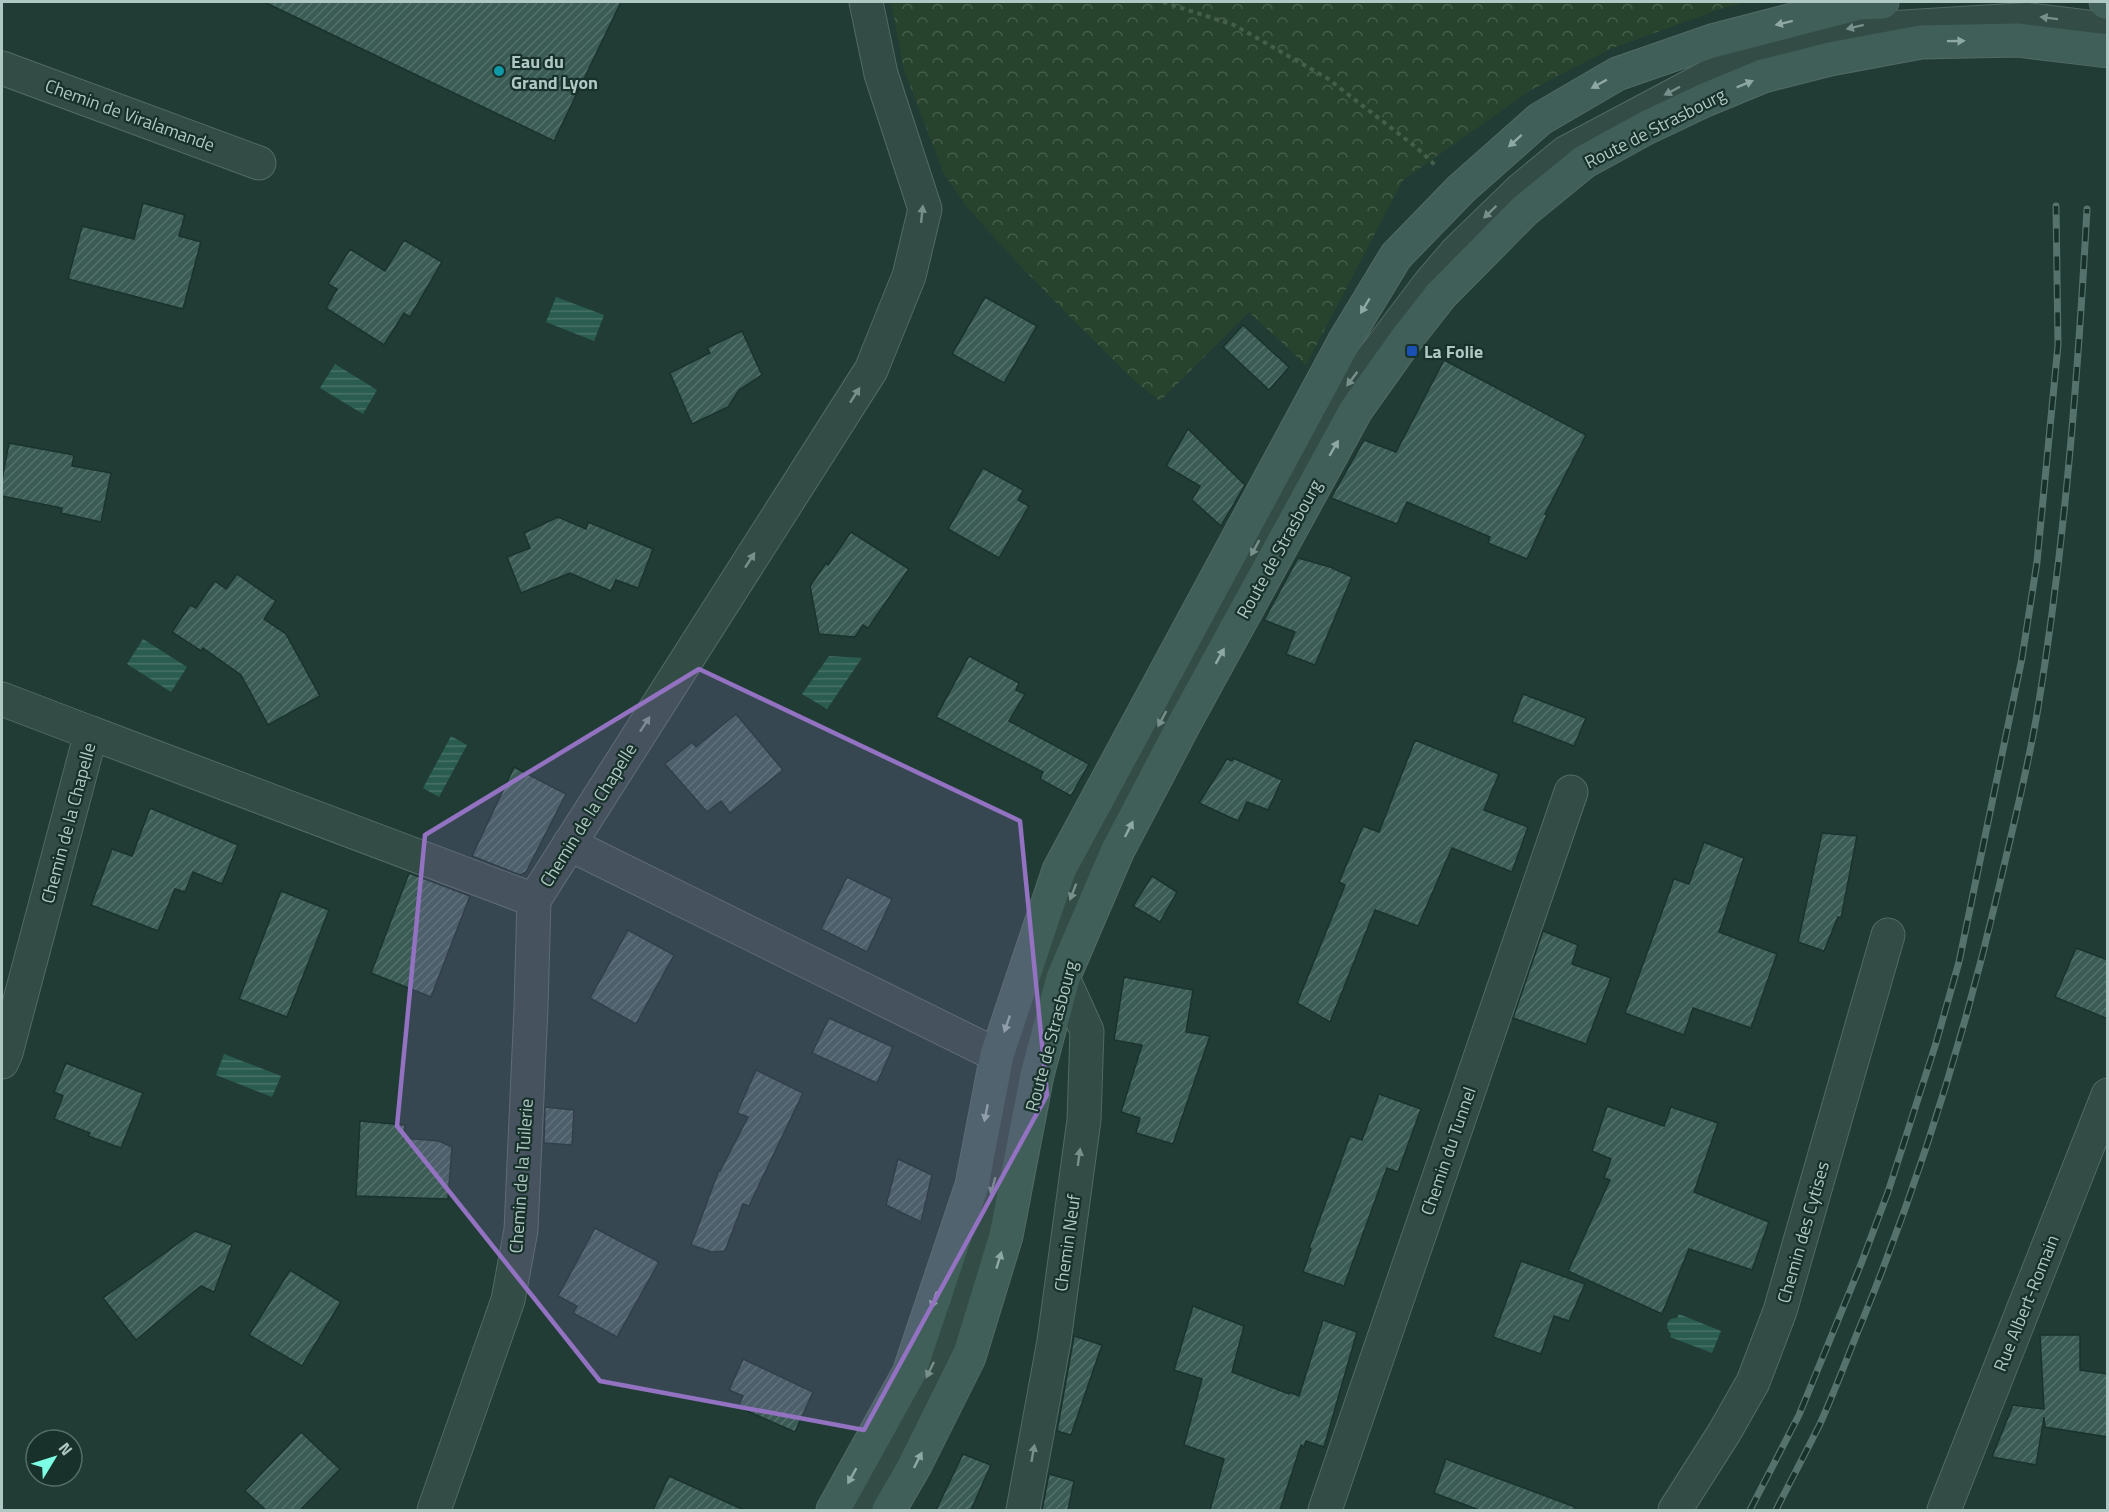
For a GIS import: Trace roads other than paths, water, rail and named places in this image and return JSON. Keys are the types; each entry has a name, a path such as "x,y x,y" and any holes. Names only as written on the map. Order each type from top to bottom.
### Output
{"main road":[{"name":"Route de Strasbourg","path":"889,1510 914,1467 969,1356 1006,1236 1018,1066 1059,870 1345,340 1396,256 1461,189 1540,119 1617,74 1712,41 1859,3 1882,2"},
{"name":"Route de Strasbourg","path":"833,1510 909,1373 972,1185 1018,1066 1063,978 1118,852 1183,726 1356,410 1441,295 1524,211 1597,154 1705,100 1763,76 1830,58 1922,42 2017,40 2108,51"}],"street":[{"name":"Chemin de la Chapelle","path":"2,1062 92,733 534,900 871,370 909,276 925,208 881,74 866,2"},
{"name":"Chemin de Viralamande","path":"2,68 259,163"},
{"path":"2,699 92,733"},
{"name":"Chemin du Tunnel","path":"1325,1510 1571,792"},
{"path":"569,844 1018,1066"},
{"name":"Chemin de la Tuilerie","path":"435,1510 508,1299 521,1230 534,900"},
{"name":"Chemin des Cytises","path":"1675,1510 1753,1382 1780,1311 1888,935"},
{"name":"Chemin Neuf","path":"1023,1510 1054,1341 1084,1120 1087,1031 1063,978"},
{"name":"Rue Albert-Romain","path":"1944,1510 2108,1095"}],"lane":[{"path":"861,1510 961,1308 999,1164 1018,1066 1043,970 1080,873 1232,588 1338,397 1403,309 1454,248 1516,187 1563,150 1585,136 1721,65 1862,25 2027,15 2108,25"}],"railway":[{"path":"1750,1510 1799,1415 1861,1264 1888,1192 1936,1043 1959,962 2022,658 2037,562 2058,345 2056,206"},
{"path":"1776,1510 1825,1413 1904,1213 1940,1106 1986,942 2034,730 2056,584 2075,397 2087,209"}],"place":[{"name":"Eau du Grand Lyon","path":"499,71"},
{"name":"La Folie","path":"1412,351"}]}
